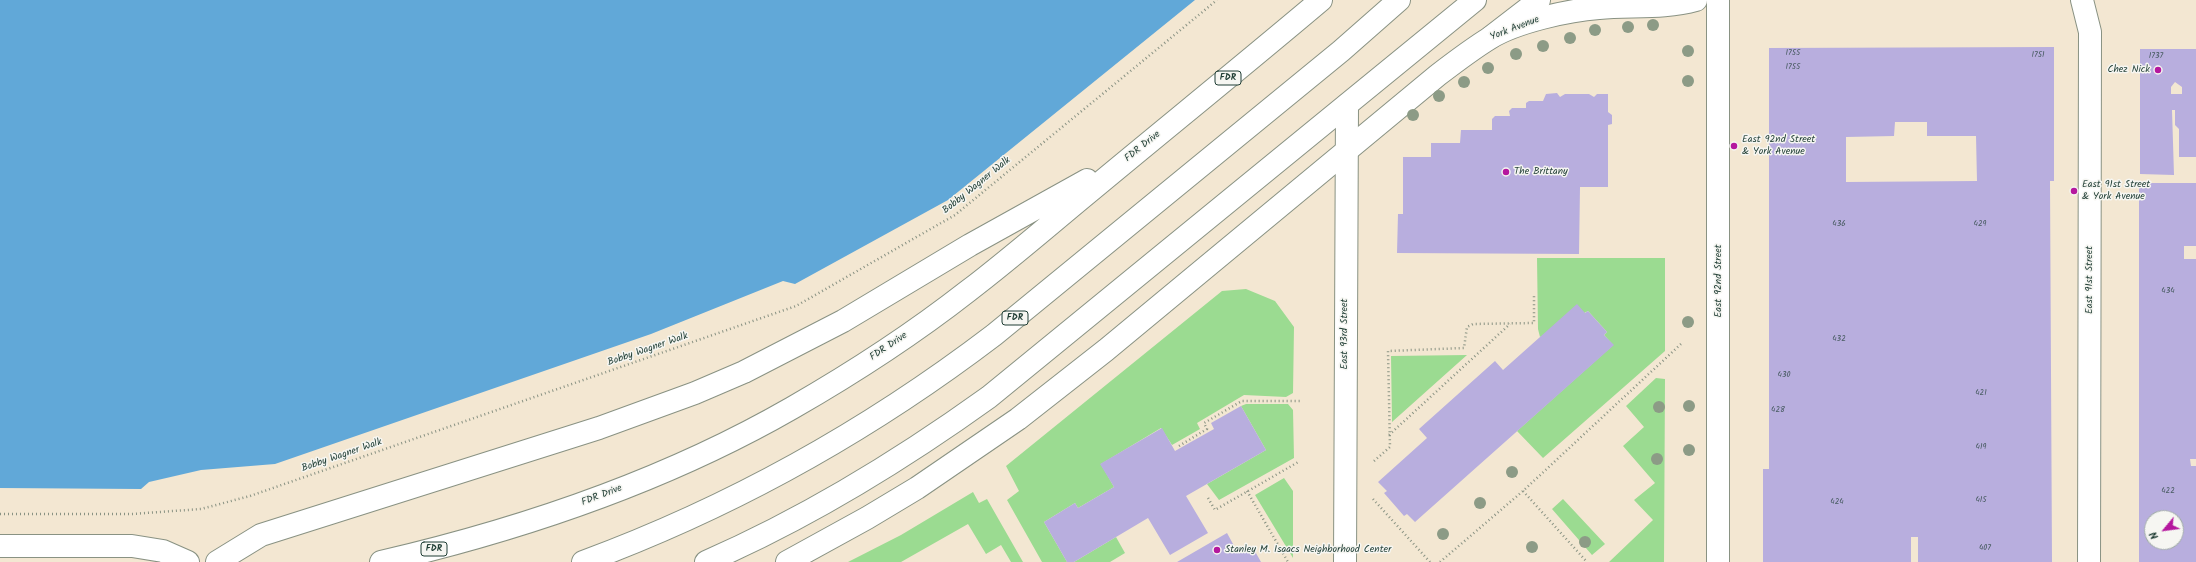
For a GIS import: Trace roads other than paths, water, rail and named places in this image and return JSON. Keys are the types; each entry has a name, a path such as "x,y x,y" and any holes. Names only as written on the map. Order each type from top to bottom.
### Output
{"main road":[{"name":"FDR Drive","path":"381,562 486,535 585,503 642,481 744,434 792,408 882,353 969,290 1321,0"},
{"name":"FDR","path":"583,562 666,530 757,487 858,430 950,369 994,335 1341,51 1399,0"},
{"path":"706,562 781,527 823,504 904,456 966,414 1032,363 1475,0"},
{"path":"1491,37 1539,0"},
{"name":"York Avenue","path":"1347,150 1438,75 1491,37 1528,23 1557,15 1597,8 1677,5 1696,0"},
{"name":"East 92nd Street","path":"1718,0 1718,562"},
{"name":"East 91st Street","path":"2082,0 2090,32 2089,562"},
{"name":"East 93rd Street","path":"1345,562 1347,105"},
{"path":"787,562 886,507 970,453 1018,419 1106,350 1347,150"},
{"path":"217,562 261,535 599,428 695,393 744,372 843,320 970,245 1134,155"},
{"path":"0,546 132,546 163,551 188,562"}],"water":[{"path":"0,0 1195,0 948,200 795,284 783,281 651,334 275,464 201,470 149,482 141,489 0,488"}],"place":[{"name":"Chez Nick","path":"2158,70"},
{"name":"East 92nd Street & York Avenue","path":"1734,146"},
{"name":"The Brittany","path":"1506,172"},
{"name":"East 91st Street & York Avenue","path":"2074,191"},
{"name":"Stanley M. Isaacs Neighborhood Center","path":"1217,550"}]}
